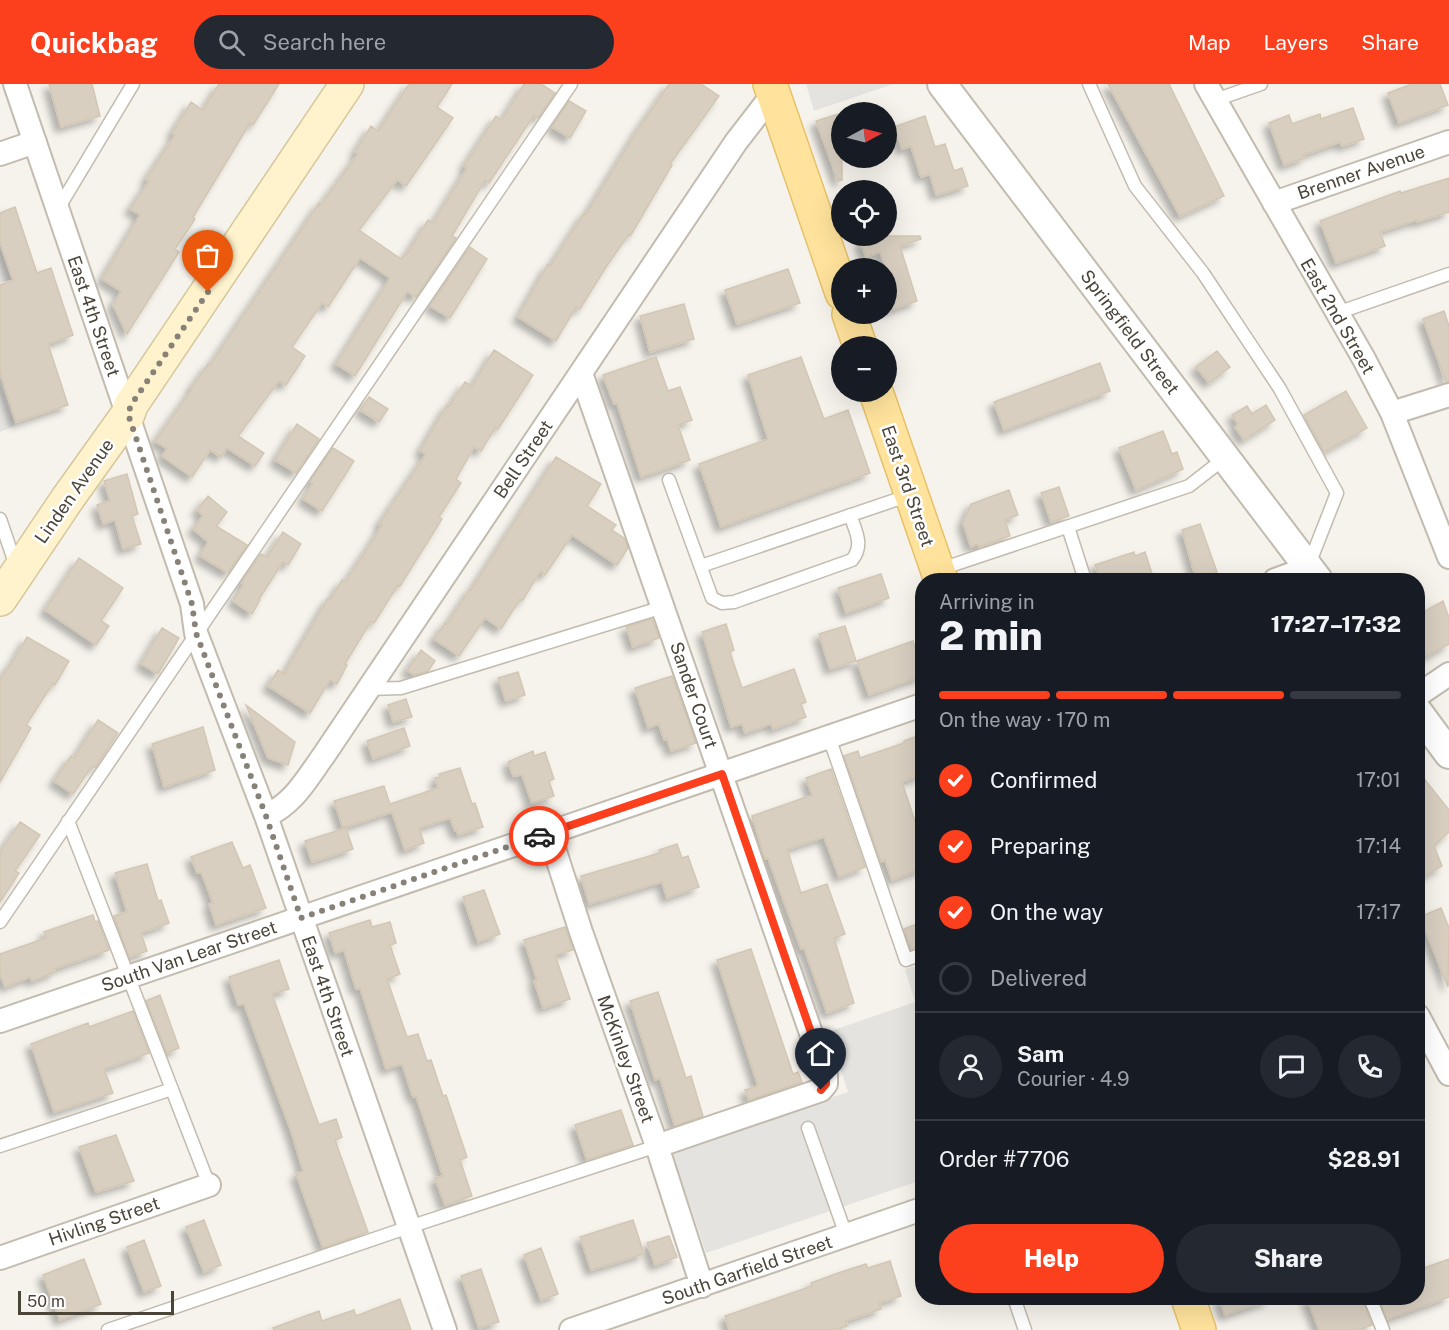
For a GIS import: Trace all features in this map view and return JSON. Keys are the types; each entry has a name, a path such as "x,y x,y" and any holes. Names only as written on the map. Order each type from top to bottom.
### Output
{"main road":[{"name":"Linden Avenue","path":"0,599 128,414 131,405 347,84"},
{"path":"771,89 831,261"},
{"name":"East 3rd Street","path":"879,402 938,573"},
{"path":"1190,1305 1199,1330"}],"street":[{"name":"East 4th Street","path":"15,84 192,604 196,633 266,816 445,1330"},
{"name":"Springfield Street","path":"942,84 1312,573"},
{"name":"Bell Street","path":"266,816 292,800 771,89"},
{"name":"East 2nd Street","path":"1210,92 1364,359 1392,413 1443,526 1449,557"},
{"path":"0,154 35,142"},
{"name":"Brenner Avenue","path":"1274,203 1449,142"},
{"name":"Sander Court","path":"581,373 826,1076 826,1084 821,1090 657,1146"},
{"path":"1392,413 1449,395"},
{"path":"1425,689 1449,674"},
{"name":"South Van Lear Street","path":"0,1021 915,707"},
{"path":"1425,721 1449,754"},
{"name":"McKinley Street","path":"549,833 581,933 657,1146 702,1286"},
{"path":"1425,1042 1449,1074"},
{"name":"Hivling Street","path":"0,1258 209,1185"},
{"name":"South Garfield Street","path":"571,1330 915,1211"}],"lane":[{"path":"58,210 133,84"},
{"path":"0,922 571,84"},
{"path":"1089,84 1135,186 1203,273 1280,389 1337,493 1313,573"},
{"path":"1210,92 1261,84"},
{"path":"1336,313 1449,274"},
{"path":"944,573 1068,527 1189,486 1226,458"},
{"path":"669,480 712,598 722,603 734,602 852,560 858,552 860,543 850,515"},
{"path":"701,566 911,494"},
{"path":"0,519 18,572"},
{"path":"1068,527 1083,573"},
{"path":"368,689 401,688 663,607"},
{"path":"829,737 906,960 915,957"},
{"path":"68,821 209,1185"},
{"path":"0,1146 172,1089"},
{"path":"808,1128 846,1235"},
{"path":"108,1330 409,1227 657,1146"},
{"path":"1016,1305 1025,1330"},
{"path":"1373,1305 1383,1330"}],"shaded area":[{"path":"806,84 893,84 840,102 831,102 831,105 814,111"},
{"path":"0,249 11,279 0,283"},
{"path":"0,384 15,426 0,432"},
{"path":"915,966 915,1002 905,969"},
{"path":"915,1002 915,1182 706,1253 672,1152 848,1092 828,1032"}],"building":[{"path":"49,84 92,84 100,116 61,127"},
{"path":"219,84 279,84 253,125 250,123 193,217 195,219 175,249 179,252 127,334 113,305 121,291 102,279 140,215 130,209 149,181 146,179 175,135 172,133 191,102 203,110"},
{"path":"409,84 452,84 437,107 453,118 406,186 397,180 359,230 401,259 406,255 428,220 433,223 467,168 464,166 496,116 502,120 524,84 541,84 555,93 538,118 534,115 489,183 485,180 452,236 456,238 416,297 407,292 355,376 336,364 390,278 360,258 328,307 322,303 292,347 305,356 286,385 279,381 238,436 264,453 255,466 227,448 221,457 210,450 192,477 162,456 167,449 155,441 208,364 210,365 319,203 321,204 358,154 355,152 371,126 378,131"},
{"path":"669,84 701,84 719,96 670,164 672,165 631,235 629,234 606,267 580,309 576,307 556,341 518,317 548,264 550,266 584,213 586,214 638,129"},
{"path":"1108,84 1169,84 1224,196 1180,216"},
{"path":"1412,84 1440,84 1448,105 1399,123 1388,93"},
{"path":"569,101 586,111 570,138 552,127"},
{"path":"1353,108 1364,139 1342,146 1340,142 1303,155 1305,158 1284,165 1269,123 1289,115 1292,124 1320,114 1321,119"},
{"path":"831,116 831,162 816,121"},
{"path":"925,116 935,147 945,144 954,171 962,168 968,186 936,195 930,174 921,177 911,146 902,149 897,135 897,126"},
{"path":"833,168 842,168 842,180 838,180"},
{"path":"1449,178 1449,212 1380,232 1385,246 1336,263 1320,221 1400,191 1401,193"},
{"path":"15,207 37,273 51,268 73,335 48,344 68,405 16,422 0,373 0,285 13,280 0,242 0,213"},
{"path":"897,236 920,236 921,239 900,246 917,301 897,308 897,258 882,258 880,252 866,257 862,246 897,246"},
{"path":"470,247 487,259 450,318 430,306"},
{"path":"788,269 800,303 737,324 725,290"},
{"path":"684,304 694,339 650,352 640,316"},
{"path":"1444,311 1449,326 1449,382 1446,382 1423,319"},
{"path":"494,350 533,375 481,451 474,447 456,479 461,483 439,517 442,519 400,586 398,585 374,623 371,621 345,664 347,665 337,684 330,680 310,713 268,686 278,670 284,674 328,598 330,600 342,580 345,582 371,543 382,525 379,524 426,454 420,451 447,405 449,406 465,382 472,386"},
{"path":"1217,351 1230,367 1209,383 1196,367"},
{"path":"656,357 668,391 680,387 692,420 678,425 690,460 641,477 617,403 614,404 603,375"},
{"path":"801,357 824,419 848,410 870,473 721,527 699,464 768,439 748,375"},
{"path":"1100,363 1110,391 1004,430 994,402"},
{"path":"1346,391 1367,428 1324,452 1304,415"},
{"path":"369,397 388,409 379,422 360,410"},
{"path":"1266,405 1275,420 1244,440 1235,427 1238,424 1232,415 1247,406 1252,414"},
{"path":"297,424 319,439 296,473 275,460"},
{"path":"1163,431 1172,454 1177,452 1183,469 1136,490 1119,448"},
{"path":"333,448 354,461 322,511 303,499 313,483 310,481"},
{"path":"556,457 601,484 587,506 616,525 612,530 624,538 628,548 617,565 572,535 545,575 540,572 501,629 485,618 459,656 434,639 471,590"},
{"path":"127,474 138,514 132,516 141,544 123,549 115,520 103,524 97,505 110,501 104,481"},
{"path":"1059,487 1069,516 1051,522 1041,493"},
{"path":"1009,490 1018,515 1005,520 1010,536 979,547 978,544 971,547 963,523 971,504"},
{"path":"208,496 227,512 216,526 247,545 228,573 200,556 208,542 193,529 203,516 197,510"},
{"path":"1200,524 1217,572 1194,573 1182,530"},
{"path":"283,532 301,544 288,565 283,562 252,614 233,601 244,584 241,582 261,554 267,557"},
{"path":"1134,552 1135,556 1145,552 1152,573 1098,573 1095,565"},
{"path":"79,558 123,588 101,621 109,626 96,645 45,610"},
{"path":"881,574 889,598 846,613 838,588"},
{"path":"1443,601 1449,618 1449,644 1427,656 1425,652 1425,611"},
{"path":"652,619 659,638 633,647 626,627"},
{"path":"726,624 734,650 730,652 742,688 794,669 806,702 801,704 806,717 773,729 771,724 745,733 742,724 731,727 702,632"},
{"path":"845,626 856,661 830,669 819,634"},
{"path":"162,628 179,638 158,674 141,664"},
{"path":"27,637 69,661 26,725 31,728 0,782 0,679"},
{"path":"913,641 915,679 869,695 857,661"},
{"path":"421,650 435,661 428,671 414,675 407,670"},
{"path":"518,672 525,695 506,701 498,678"},
{"path":"672,676 696,743 671,751 667,739 664,740 659,724 648,728 635,688"},
{"path":"406,699 412,717 393,722 388,705"},
{"path":"246,705 295,742 288,765 268,758"},
{"path":"98,720 118,733 95,768 92,766 73,794 54,781 71,756 74,758"},
{"path":"203,727 215,770 164,787 152,744"},
{"path":"404,728 410,746 373,759 367,741"},
{"path":"915,737 915,777 902,782 915,821 915,872 892,880 885,860 881,862 844,756 858,751 860,758 904,743"},
{"path":"533,751 534,756 545,752 554,779 549,781 554,796 532,803 522,775 513,776 508,762"},
{"path":"460,768 472,804 475,803 483,827 458,835 450,818 419,828 424,843 405,850 392,812 343,828 334,801 384,786 390,804 438,788 435,778 440,777 439,774"},
{"path":"831,769 865,867 839,877 824,837 788,849 801,893 827,884 845,934 834,938 854,1003 827,1013 768,858 765,859 752,816 812,795 806,778"},
{"path":"1425,780 1449,810 1449,832 1434,846 1442,866 1425,876"},
{"path":"20,822 40,835 15,871 19,873 0,902 0,852"},
{"path":"346,828 353,849 312,862 305,841"},
{"path":"232,842 243,868 250,865 266,908 216,925 209,904 213,903 201,872 197,873 191,857"},
{"path":"677,844 682,858 688,856 699,887 667,898 662,882 589,904 581,876 660,853 659,850"},
{"path":"147,864 158,901 161,900 169,923 141,933 147,951 129,957 114,916 127,912 115,873"},
{"path":"484,890 500,934 478,942 463,897"},
{"path":"1441,908 1449,928 1448,987 1425,930 1425,915"},
{"path":"93,915 95,922 98,921 109,950 54,969 55,972 32,981 30,977 5,987 0,974 0,954 46,938 44,932"},
{"path":"370,920 372,927 390,922 396,943 390,945 400,974 387,979 407,1037 418,1034 427,1061 431,1060 443,1096 446,1095 467,1157 460,1160 472,1196 445,1205 435,1178 443,1176 416,1096 413,1097 402,1064 386,1069 360,988 356,989 344,950 335,953 329,933"},
{"path":"915,925 915,948 912,949 904,929"},
{"path":"565,927 573,950 555,955 570,999 543,1008 524,940"},
{"path":"751,949 793,1074 798,1072 802,1082 749,1100 745,1090 758,1086 717,960"},
{"path":"279,960 289,989 272,994 319,1125 336,1119 342,1137 335,1140 368,1232 323,1248 296,1174 303,1171 292,1134 244,1004 238,1005 229,977"},
{"path":"658,992 686,1078 691,1076 703,1116 675,1126 660,1078 655,1080 630,1001"},
{"path":"160,995 179,1048 167,1053 146,1001"},
{"path":"133,1011 149,1053 104,1069 113,1093 54,1112 31,1044 88,1023 89,1027"},
{"path":"621,1110 633,1145 587,1160 575,1125"},
{"path":"116,1135 134,1181 96,1192 79,1147"},
{"path":"204,1220 221,1265 204,1272 186,1227"},
{"path":"633,1220 644,1254 591,1270 580,1237"},
{"path":"669,1236 677,1257 655,1265 647,1243"},
{"path":"144,1240 161,1286 144,1292 127,1247"},
{"path":"541,1248 558,1294 541,1300 524,1255"},
{"path":"84,1259 101,1304 60,1320 43,1275"},
{"path":"1449,1259 1449,1297 1387,1319 1382,1305 1425,1305 1425,1268"},
{"path":"890,1261 901,1296 879,1303 881,1309 846,1321 847,1326 835,1330 729,1330 725,1316 812,1286 811,1283 838,1273 866,1264 868,1268"},
{"path":"481,1269 499,1322 479,1328 461,1276"},
{"path":"400,1299 411,1330 274,1330 273,1328 319,1311 322,1321 354,1310 356,1316"},
{"path":"1221,1305 1254,1305 1225,1315"},
{"path":"1310,1305 1365,1305 1372,1325 1358,1330 1319,1330"}],"way so far":[{"path":"208,292 131,405 128,414 192,604 196,633 266,816 301,918 539,836"}],"route":[{"path":"539,836 722,774 826,1076 826,1084 821,1090"}]}
